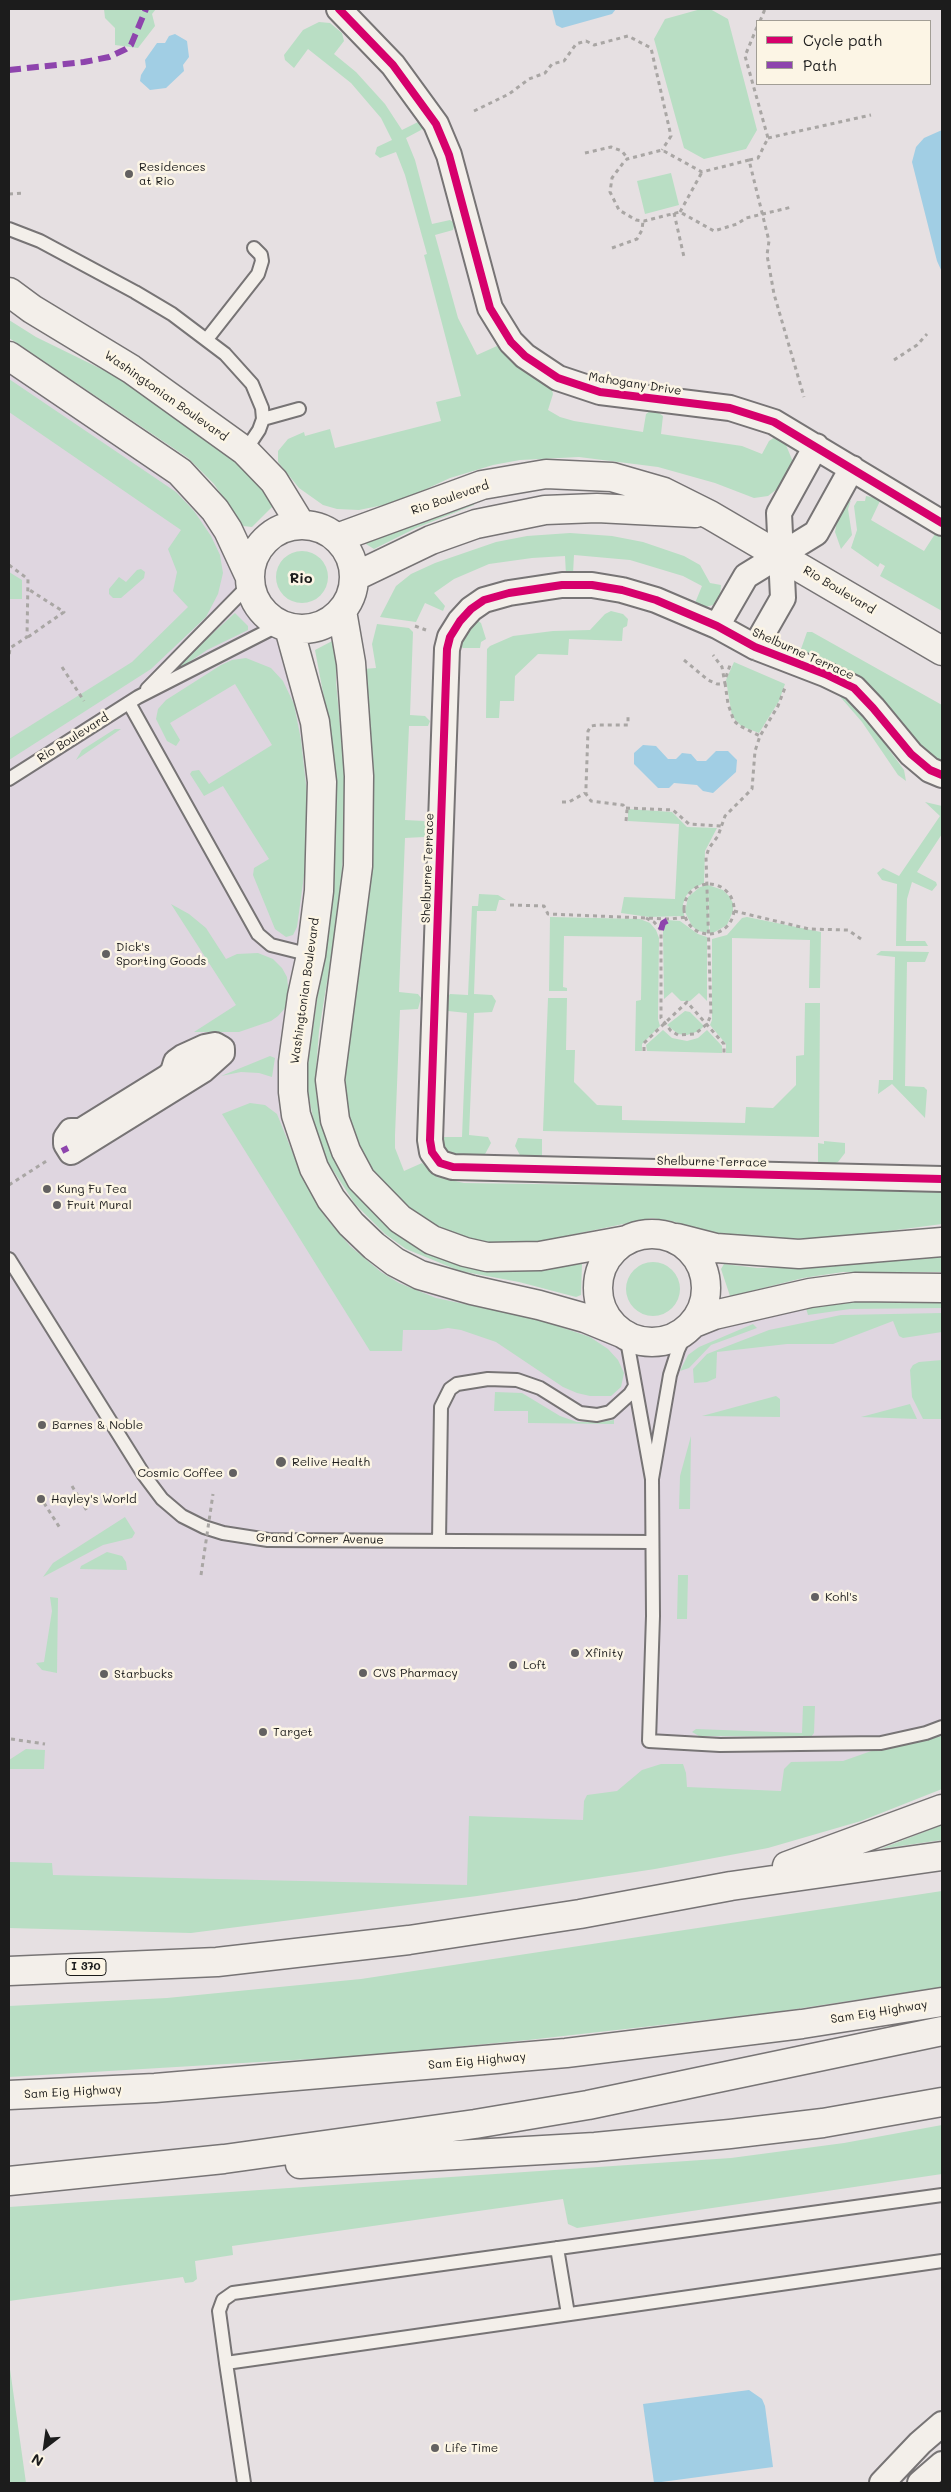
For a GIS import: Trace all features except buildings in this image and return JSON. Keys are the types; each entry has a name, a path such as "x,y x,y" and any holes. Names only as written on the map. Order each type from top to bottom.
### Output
{"main road":[{"name":"Washingtonian Boulevard","path":"9,292 32,309 130,369 244,451 274,481 301,525"},
{"path":"9,356 180,472 215,510 228,530 250,579 252,592 260,608 273,620 285,626 304,630 318,627 342,611 351,595 354,577 352,562 346,549 337,538 326,531 301,525 279,530 262,544 255,553 250,579"},
{"name":"Rio Boulevard","path":"337,538 482,485 546,474 612,477 664,492 710,515 942,651"},
{"name":"Rio Boulevard","path":"354,577 431,540 476,524 545,510 597,508 710,515"},
{"path":"342,611 352,663 359,776 358,866 330,1080 335,1120 346,1151 361,1179 400,1219 432,1240 487,1257 540,1256 653,1234 716,1248 799,1254 942,1242"},
{"name":"Washingtonian Boulevard","path":"285,626 315,722 322,782 319,891 311,955 296,1036 293,1092 301,1135 314,1168 331,1199 350,1224 395,1262 420,1274 472,1290 539,1305 585,1318 625,1335"},
{"path":"666,1236 679,1240 690,1249 704,1272 707,1285 706,1299 702,1312 691,1325"},
{"path":"627,1240 615,1248 606,1260 600,1272 598,1286 600,1301 605,1314 613,1325 625,1335 638,1340 654,1342 669,1339 691,1325 714,1315 810,1293 855,1287 942,1288"},
{"path":"731,1886 942,1808"},
{"path":"9,1954 163,1964 217,1962 409,1940 580,1914 731,1886 942,1856"},
{"name":"I 370","path":"9,1971 163,1964"},
{"name":"Sam Eig Highway","path":"9,2095 185,2085 566,2053 802,2024 942,2002"},
{"path":"9,2181 224,2159 503,2119 588,2105 942,2031"},
{"path":"119,2170 366,2162 596,2147 822,2123 942,2102"}],"street":[{"name":"Mahogany Drive","path":"339,9 393,65 436,124 449,155 490,308 511,342 525,356 541,368 577,386 614,394 730,408 774,422 942,523"},
{"path":"780,555 780,512 816,446"},
{"path":"717,626 746,576 816,533 852,468"},
{"name":"Shelburne Terrace","path":"745,652 783,598 780,555"},
{"name":"Shelburne Terrace","path":"942,775 930,770 911,754 854,688 825,674 793,662 745,652 717,626 671,605 622,590 592,585 562,585 509,593 484,600 471,609 450,636 447,648 430,1140 432,1152 440,1163 453,1167 942,1179"},
{"path":"215,1045 222,1049 221,1055 197,1074 71,1152 68,1148 66,1138 71,1131 81,1131 168,1077 173,1072 178,1059 205,1047 215,1045"},
{"path":"882,2483 920,2443 942,2424"},
{"path":"920,2483 942,2464"}],"lane":[{"path":"9,229 40,240 172,314 206,339 230,360 252,384 262,408 263,419 259,430 244,451"},
{"path":"206,339 258,274 262,260 261,255 254,248"},
{"path":"263,419 299,409"},
{"name":"Rio Boulevard","path":"134,700 250,579"},
{"name":"Rio Boulevard","path":"9,778 134,700 285,626"},
{"path":"134,700 258,934 271,945 311,955"},
{"name":"Grand Corner Avenue","path":"9,1259 144,1475 162,1499 182,1516 223,1533 268,1540 652,1542"},
{"path":"691,1325 678,1350 670,1375 652,1479 653,1633 649,1742 720,1745 881,1743 926,1733 942,1727"},
{"path":"625,1335 652,1479"},
{"path":"439,1541 441,1407 450,1389 457,1384 488,1379 517,1380 540,1388 580,1413 597,1415 610,1412 624,1401 635,1386"},
{"path":"244,2483 219,2311 223,2300 233,2293 942,2195"},
{"path":"557,2248 568,2314"},
{"path":"226,2363 942,2261"}],"path":[{"path":"662,150 702,172 758,158 768,138 746,56 756,30"},
{"path":"474,111 509,94 529,79 545,73 552,64 564,61 576,44 586,41 594,45 628,36 651,48 671,136 662,150 628,159 612,178 610,192 619,210 630,218 643,221 680,212 714,231 762,214 792,207"},
{"path":"768,138 871,115"},
{"path":"586,153 611,147 622,152 628,159"},
{"path":"749,160 769,241 767,255 774,294 804,396"},
{"path":"680,212 702,172"},
{"path":"9,194 24,193"},
{"path":"674,213 684,257"},
{"path":"612,248 637,239 642,230 643,221"},
{"path":"894,360 917,345 927,334"},
{"path":"9,565 28,578 27,637"},
{"path":"9,656 10,648 64,612 28,588"},
{"path":"710,650 722,667 730,714 734,721 760,736"},
{"path":"725,684 729,666 745,652"},
{"path":"684,660 708,680 717,684 725,684"},
{"path":"646,918 654,922 661,930 660,1009 664,1024 671,1031 686,1036 695,1034 707,1024 711,1015 710,934 706,857 725,816 752,789 755,751 760,736 778,706 793,662"},
{"path":"62,667 84,702"},
{"path":"628,714 628,725 597,725 591,726 588,731 586,793 591,801 619,804 626,808 673,810 689,824 722,826"},
{"path":"562,802 569,802 586,793"},
{"path":"626,808 626,821"},
{"path":"716,885 730,895 734,911 727,926 721,931 710,934 698,932 692,927 686,917 684,904 687,897 700,886 716,885"},
{"path":"510,905 544,906 548,914 646,918 686,917"},
{"path":"734,911 809,929 848,930 861,939"},
{"path":"644,1051 644,1043 687,1002 724,1044 724,1054"},
{"path":"9,1185 54,1157"},
{"path":"72,1486 88,1511"},
{"path":"201,1575 213,1494"},
{"path":"44,1504 60,1528"},
{"path":"11,1739 45,1744"}],"shaded area":[{"path":"9,359 181,477 247,576 249,595 261,614 275,625 318,789 291,1106 369,1247 589,1321 638,1342 671,1341 685,1332 756,1304 942,1288 942,1776 481,1888 9,1915"}],"green space":[{"path":"104,9 156,9 152,14 155,26 138,48 115,45 115,28 105,18"},
{"path":"701,9 710,9 728,19 757,130 746,149 704,159 684,148 654,39 665,19"},
{"path":"319,22 330,23 342,33 344,41 334,54 356,72 385,104 402,130 418,122 422,123 423,127 421,130 406,138 415,160 432,224 450,220 455,223 453,230 435,235 458,318 477,355 497,346 520,369 552,390 553,394 548,410 560,417 574,421 643,432 646,414 650,411 663,416 661,434 742,446 762,454 769,441 775,437 786,445 793,462 792,469 781,486 768,496 754,498 715,483 658,467 579,457 520,460 493,465 450,478 398,502 359,510 337,509 323,505 299,488 278,462 278,451 288,439 304,432 305,436 330,429 335,448 441,421 436,402 461,396 424,255 427,254 405,175 396,152 380,158 375,154 377,147 392,140 381,118 351,83 308,49 294,68 285,60 284,55 303,30"},
{"path":"671,173 679,205 645,214 637,181"},
{"path":"9,320 36,337 134,385 232,457 257,482 275,504 252,527 243,526 214,484 188,458 9,338"},
{"path":"9,379 176,492 194,511 211,536 220,555 223,573 218,594 206,617 151,669 9,760 9,739 132,662 188,607 173,591 177,572 168,549 181,530 9,412"},
{"path":"866,496 877,498 880,501 871,520 924,551 935,534 942,537 942,611 880,576 885,566 880,563 878,567 851,548 857,530 854,506 857,501 865,501"},
{"path":"474,499 474,505 416,528 374,549 366,544 365,541"},
{"path":"851,500 848,509 852,535 841,549 835,532 838,515"},
{"path":"570,533 612,536 643,542 684,556 700,565 710,583 721,585 720,596 713,605 702,608 695,603 702,586 683,576 630,560 574,555 573,574 566,575 565,556 489,564 454,579 434,593 445,606 443,611 425,603 416,622 380,617 396,586 411,574 435,563 496,542 527,536"},
{"path":"297,551 307,551 321,558 328,572 328,582 321,596 307,603 297,603 287,599 280,592 276,582 276,572 280,562 287,555"},
{"path":"141,569 145,572 144,578 121,598 113,598 109,594 109,589 119,577 126,582 137,570"},
{"path":"9,572 22,580 22,599 9,599"},
{"path":"611,611 623,614 628,619 627,626 623,628 622,641 569,639 568,655 538,654 515,676 514,701 500,701 499,718 486,718 487,649 490,646 513,636 553,631 590,630 605,614"},
{"path":"235,613 248,626 248,630 207,650 158,683"},
{"path":"477,620 481,623 486,639 481,642 480,648 463,648 460,646 459,638"},
{"path":"377,624 409,628 413,632 410,715 425,716 430,721 428,726 409,726 405,820 424,821 427,826 427,834 424,837 405,838 399,992 418,994 421,998 418,1009 400,1010 395,1148 404,1171 422,1163 437,1177 464,1183 942,1190 942,1224 835,1238 767,1239 719,1234 652,1218 542,1241 500,1244 461,1237 425,1221 410,1211 385,1187 365,1159 352,1133 342,1090 363,669 376,668 372,644"},
{"path":"807,632 812,632 942,705 942,763 929,755 908,735 878,694 863,680 839,666 802,656 801,649"},
{"path":"336,639 336,682 346,789 345,835 338,914 319,1031 315,1083 318,1107 329,1148 344,1174 368,1207 394,1230 577,1260 582,1264 581,1295 576,1297 519,1282 460,1271 406,1249 385,1234 355,1204 325,1158 318,1141 308,1093 307,1071 331,902 336,808 328,719 315,650"},
{"path":"246,658 271,668 283,681 294,704 301,740 307,793 306,861 297,927 293,935 286,937 275,929 253,875 254,868 269,859 223,786 204,796 190,774 192,771 199,770 209,784 272,745 235,684 170,723 180,740 176,746 167,741 156,719 158,709 166,700 221,665 232,660"},
{"path":"734,662 785,684 779,701 759,733 741,726 732,716 726,680"},
{"path":"836,692 852,703 868,721 904,770 906,781 898,775 862,722"},
{"path":"115,729 121,729 76,760 82,750"},
{"path":"925,802 942,806 942,834 917,872 936,882 937,885 932,891 912,882 907,899 906,941 925,941 928,946 896,946 897,884 882,880 877,873 883,868 899,876 940,816"},
{"path":"628,809 672,812 687,827 717,828 705,851 704,883 692,889 686,896 683,904 684,916 649,917 621,913 624,897 675,899 679,824 628,821"},
{"path":"708,885 723,890 733,903 733,911 727,925 713,933 710,933"},
{"path":"708,885 709,933 698,931 692,926 685,912 688,897 700,887"},
{"path":"479,894 498,895 506,900 499,900 496,911 477,911 474,994 492,995 496,1001 492,1012 474,1013 469,1135 488,1137 491,1143 484,1156 452,1158 443,1148 441,1141 444,1137 462,1137 467,1013 448,1011 446,999 450,994 468,995 472,906 478,906"},
{"path":"171,904 189,914 206,928 226,959 237,954 258,953 273,959 282,968 287,977 289,996 286,1007 278,1016 271,1021 239,1032 194,1032 236,1005"},
{"path":"550,917 640,919 650,923 656,930 659,938 658,1019 660,1026 642,1044 642,1051 635,1051 636,1001 641,1000 642,937 564,936 563,987 567,988 567,991 549,991"},
{"path":"747,917 821,932 820,988 809,988 810,940 732,938 732,1053 726,1053 726,1044 710,1025 712,1020 712,939 727,935 742,918"},
{"path":"667,920 680,921 698,934 707,937 707,1001 699,993 690,1001 681,1001 672,992 664,999 663,931"},
{"path":"881,951 929,952 925,962 907,962 905,1086 924,1087 927,1090 925,1118 892,1084 878,1094 879,1080 893,1080 895,957 876,955"},
{"path":"548,998 567,998 566,1050 575,1050 574,1082 597,1105 622,1106 622,1120 745,1123 746,1107 773,1108 796,1085 796,1056 804,1055 805,1003 820,1003 819,1137 543,1131"},
{"path":"685,1011 690,1012 704,1026 699,1031 687,1035 678,1034 667,1025"},
{"path":"663,1030 672,1038 687,1041 698,1038 707,1030 722,1046 722,1053 647,1051 646,1045"},
{"path":"270,1056 275,1058 272,1077 259,1073 241,1072 221,1076"},
{"path":"250,1103 265,1105 277,1114 304,1181 326,1218 350,1246 381,1272 399,1283 436,1298 540,1320 590,1337 608,1349 618,1360 624,1373 621,1387 611,1396 590,1396 577,1393 563,1387 496,1342 461,1330 448,1328 403,1330 402,1351 370,1351 222,1114"},
{"path":"518,1138 542,1139 542,1158 521,1157 515,1146"},
{"path":"824,1141 845,1143 845,1153 838,1162 830,1165 818,1163 818,1143 824,1144"},
{"path":"942,1253 942,1272 843,1272 803,1278 755,1290 731,1299 721,1269 724,1264 757,1268 800,1267 884,1261"},
{"path":"653,1262 663,1264 672,1270 678,1279 680,1289 678,1299 672,1308 663,1314 653,1316 643,1314 634,1308 628,1299 626,1289 628,1279 634,1270 643,1264"},
{"path":"942,1301 942,1308 850,1309 808,1315 806,1308 849,1302"},
{"path":"942,1313 942,1332 903,1338 899,1336 893,1321 833,1344 787,1344 717,1352 716,1378 707,1382 694,1383 693,1369 707,1354 769,1330 841,1315"},
{"path":"753,1324 757,1328 711,1345 689,1368 680,1371 688,1355 699,1347"},
{"path":"942,1360 942,1419 923,1419 912,1397 910,1370 913,1365 919,1362"},
{"path":"495,1392 522,1393 560,1416 577,1422 614,1420 614,1424 528,1423 528,1411 494,1411"},
{"path":"776,1396 780,1399 780,1417 702,1416"},
{"path":"910,1404 917,1419 861,1417"},
{"path":"691,1436 690,1509 679,1509 680,1476"},
{"path":"125,1517 135,1533 132,1538 103,1545 43,1577 53,1563"},
{"path":"107,1552 122,1556 126,1562 127,1570 80,1569 81,1566"},
{"path":"678,1575 688,1575 687,1619 677,1619"},
{"path":"50,1597 58,1598 57,1673 42,1670 36,1663 44,1662 52,1611"},
{"path":"803,1706 815,1706 814,1733 811,1737 699,1736 692,1732 696,1729 802,1733"},
{"path":"942,1736 942,1789 861,1821 768,1848 655,1869 477,1896 191,1933 9,1928 9,1862 52,1863 53,1875 467,1885 469,1816 583,1820 584,1801 587,1795 617,1791 642,1770 661,1764 683,1764 687,1787 781,1791 784,1769 791,1762 843,1761 877,1749"},
{"path":"26,1749 45,1750 44,1769 9,1769 9,1760"},
{"path":"942,1825 942,1840 880,1849 901,1841"},
{"path":"942,1891 942,1987 776,2012 528,2040 360,2056 9,2077 9,2006 167,1998 361,1979"},
{"path":"942,2125 942,2174 577,2228 568,2224 563,2199 232,2246 233,2255 195,2261 197,2279 193,2282 185,2283 183,2277 9,2301 9,2207 731,2158 844,2143"},
{"path":"9,2362 26,2483 9,2483"}],"water":[{"path":"552,9 616,9 612,14 562,28 556,25"},
{"path":"175,34 187,41 189,57 183,65 184,71 166,88 150,90 140,81 146,67 145,60 157,43 165,43 169,36"},
{"path":"942,130 942,272 937,261 912,162 916,147 924,138"},
{"path":"643,745 656,746 668,759 676,759 682,753 691,754 697,761 706,761 716,751 728,751 737,760 736,772 713,793 703,791 697,785 674,783 669,788 658,788 634,764 634,753"},
{"path":"749,2390 762,2399 765,2406 773,2467 654,2483 643,2404"}],"marked path":[{"path":"9,70 84,62 109,57 131,45 146,9"},
{"path":"661,930 663,923 670,919"},
{"path":"62,1151 68,1148"}],"cycle path":[{"path":"339,9 393,65 436,124 449,155 490,308 511,342 525,356 558,378 600,392 730,408 774,422 942,523"},
{"path":"942,775 930,770 911,754 854,688 825,674 755,647 717,626 656,600 622,590 592,585 562,585 509,593 484,600 471,609 460,621 450,637 447,649 430,1140 432,1152 440,1163 453,1167 942,1179"}],"place":[{"name":"Residences at Rio","path":"129,174"},
{"name":"Dick's Sporting Goods","path":"106,954"},
{"name":"Kung Fu Tea","path":"47,1189"},
{"name":"Fruit Mural","path":"57,1205"},
{"name":"Barnes & Noble","path":"42,1425"},
{"name":"Relive Health","path":"281,1462"},
{"name":"Cosmic Coffee","path":"233,1473"},
{"name":"Hayley's World","path":"41,1499"},
{"name":"Kohl's","path":"815,1597"},
{"name":"Xfinity","path":"575,1653"},
{"name":"Loft","path":"513,1665"},
{"name":"CVS Pharmacy","path":"363,1673"},
{"name":"Starbucks","path":"104,1674"},
{"name":"Target","path":"263,1732"},
{"name":"Life Time","path":"435,2448"}],"district":[{"name":"Rio","path":"301,579"}]}
